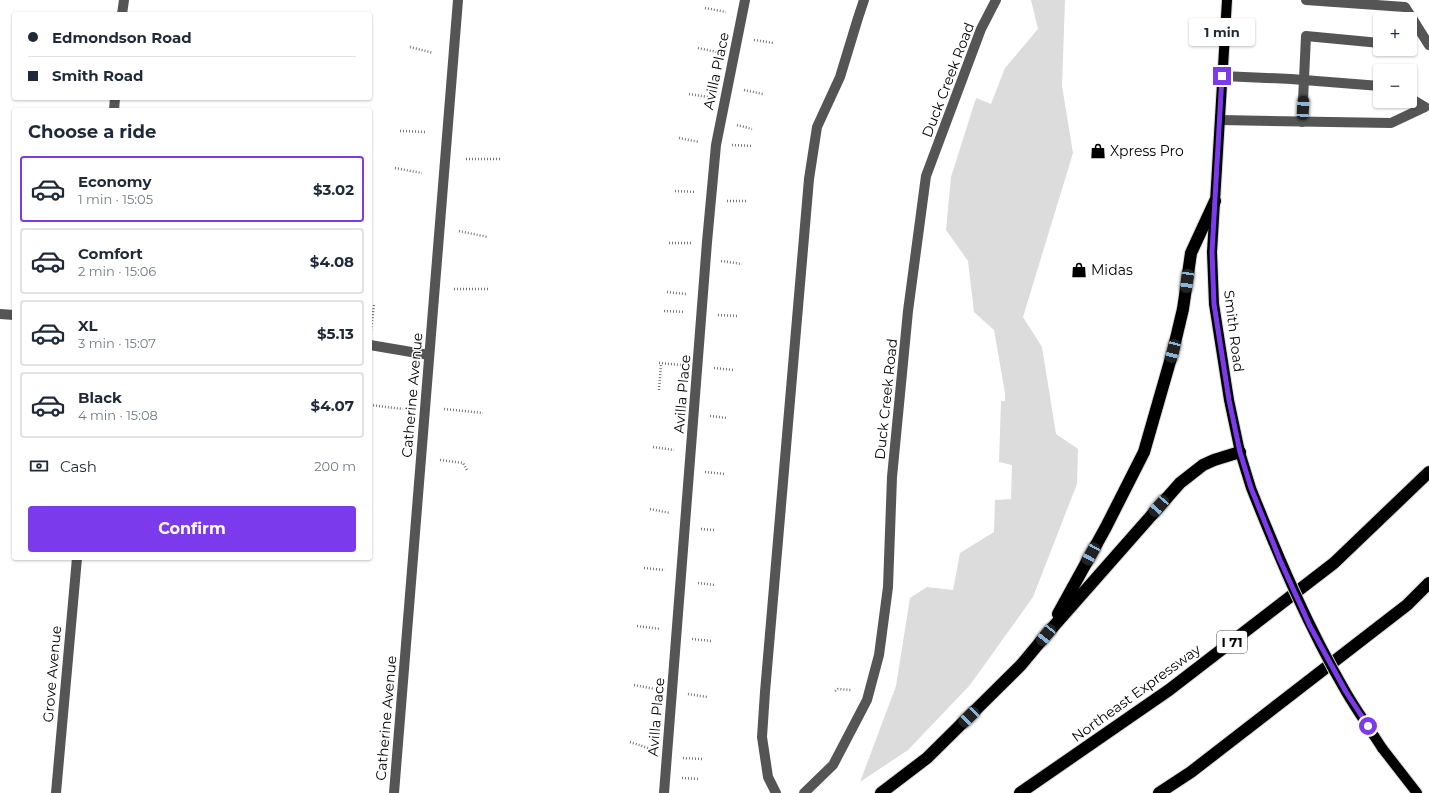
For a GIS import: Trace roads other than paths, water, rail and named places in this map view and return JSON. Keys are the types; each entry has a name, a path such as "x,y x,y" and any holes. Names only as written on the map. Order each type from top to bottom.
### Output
{"highway":[{"path":"1046,635 1106,527 1144,452 1173,351 1183,309 1191,253 1215,202"},
{"path":"881,793 927,758 1021,666 1046,635 1180,483 1203,465 1240,452"},
{"name":"Northeast Expressway","path":"1020,793 1169,690 1334,564 1429,472"},
{"path":"1159,793 1191,772 1407,605 1429,583"}],"main road":[{"name":"Smith Road","path":"1227,0 1212,252 1214,304 1229,400 1240,452 1251,488 1280,560 1310,626 1346,692 1382,748 1417,793"}],"street":[{"path":"122,12 124,0"},
{"name":"Catherine Avenue","path":"394,793 458,0"},
{"name":"Avilla Place","path":"664,793 707,242 716,145 745,0"},
{"path":"776,793 768,777 762,737 809,179 817,127 840,77 864,0"},
{"name":"Duck Creek Road","path":"804,793 833,765 867,700 878,655 888,587 892,477 908,312 926,176 981,29 996,0"},
{"path":"1306,0 1405,7 1429,45"},
{"path":"1302,122 1306,36 1373,42"},
{"path":"1222,76 1373,85"},
{"path":"1417,101 1427,105"},
{"path":"1220,120 1391,123 1427,105"},
{"path":"0,314 12,315"},
{"path":"372,345 429,355"},
{"name":"Grove Avenue","path":"56,793 76,560"}],"place":[{"name":"Xpress Pro","path":"1098,151"},
{"name":"Midas","path":"1079,270"}]}
